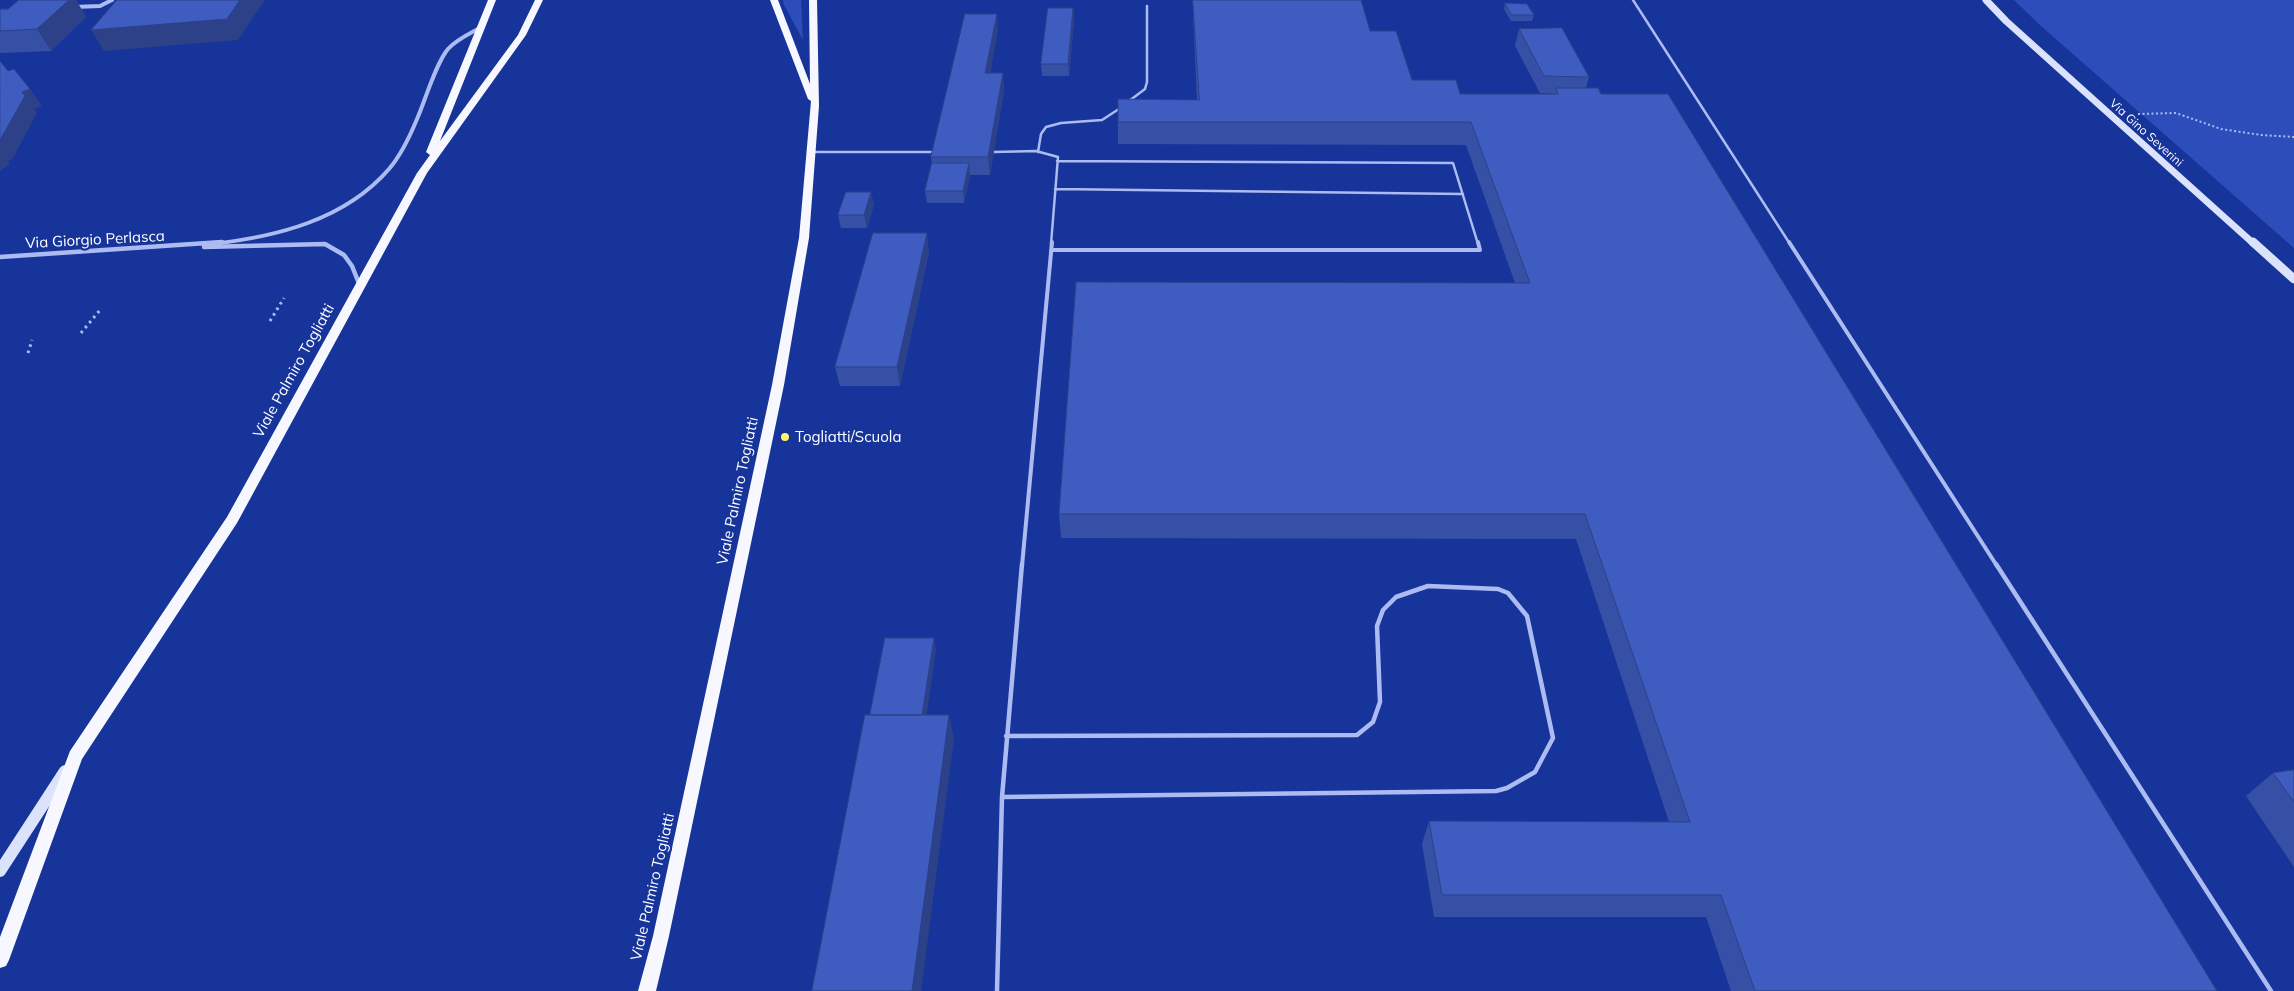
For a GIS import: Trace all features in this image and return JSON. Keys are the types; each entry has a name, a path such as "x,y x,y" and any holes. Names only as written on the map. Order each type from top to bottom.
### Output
{"main road":[{"path":"422,173 492,0"},
{"name":"Viale Palmiro Togliatti","path":"0,960 76,756 232,520 422,173 478,93 522,35 539,0"},
{"name":"Viale Palmiro Togliatti","path":"647,991 664,927 778,385 804,238 815,106 774,0"},
{"path":"813,0 815,106"}],"street":[{"path":"67,8 100,6 112,0"},
{"name":"Via Gino Severini","path":"1986,0 2006,21 2109,115 2294,280"},
{"path":"192,246 247,239 303,224 340,208 364,193 381,179 400,153 446,52 482,26"},
{"path":"192,246 325,244 334,246 345,255 355,271 360,287"},
{"name":"Via Giorgio Perlasca","path":"0,257 192,246"},
{"name":"Viale Palmiro Togliatti","path":"1,870 76,756"}],"lane":[{"path":"1633,0 2271,991"},
{"path":"1038,152 1042,132 1047,126 1058,123 1092,123 1104,120 1144,89 1147,82 1146,6"},
{"path":"811,152 939,152"},
{"path":"994,152 1038,152 1055,155 1057,161 1051,250 1006,736 1002,797 997,991"},
{"path":"1051,250 1480,250 1453,163 1057,161"},
{"path":"1056,189 1462,194"},
{"path":"1002,797 1496,791 1507,788 1535,772 1553,738 1528,616 1508,593 1498,589 1423,587 1396,597 1383,609 1376,624 1380,704 1373,722 1357,735 1006,736"}],"path":[{"path":"2109,115 2176,113 2221,129 2261,135 2294,137"},
{"path":"270,321 284,298"},
{"path":"81,333 100,310"},
{"path":"28,353 32,340"}],"shaded area":[{"path":"783,0 801,0 803,40 784,5"},
{"path":"2014,0 2294,0 2294,248 2041,26"}],"building":[{"path":"19,0 69,0 37,29 0,31 0,9 8,9"},
{"path":"117,0 240,0 227,19 91,30"},
{"path":"1193,0 1361,0 1370,31 1396,31 1412,80 1456,80 1460,94 1558,94 1556,88 1598,88 1601,94 1668,94 2217,991 1755,991 1721,895 1442,895 1429,821 1690,822 1585,514 1059,514 1076,282 1530,283 1471,122 1118,122 1118,99 1199,100"},
{"path":"1505,3 1527,4 1534,15 1512,15"},
{"path":"1048,8 1073,8 1068,64 1041,64"},
{"path":"965,14 997,14 985,73 1003,73 988,157 931,157"},
{"path":"1562,28 1589,77 1544,76 1519,29"},
{"path":"0,61 8,71 14,69 30,89 22,92 25,96 0,140"},
{"path":"932,163 969,163 963,191 925,191"},
{"path":"846,192 871,192 864,215 838,215"},
{"path":"873,233 927,233 897,367 835,367"},
{"path":"885,638 934,638 922,715 870,715"},
{"path":"865,715 949,715 912,991 812,991"},
{"path":"2294,770 2294,802 2273,773"}],"place":[{"name":"Togliatti/Scuola","path":"785,437"}]}
